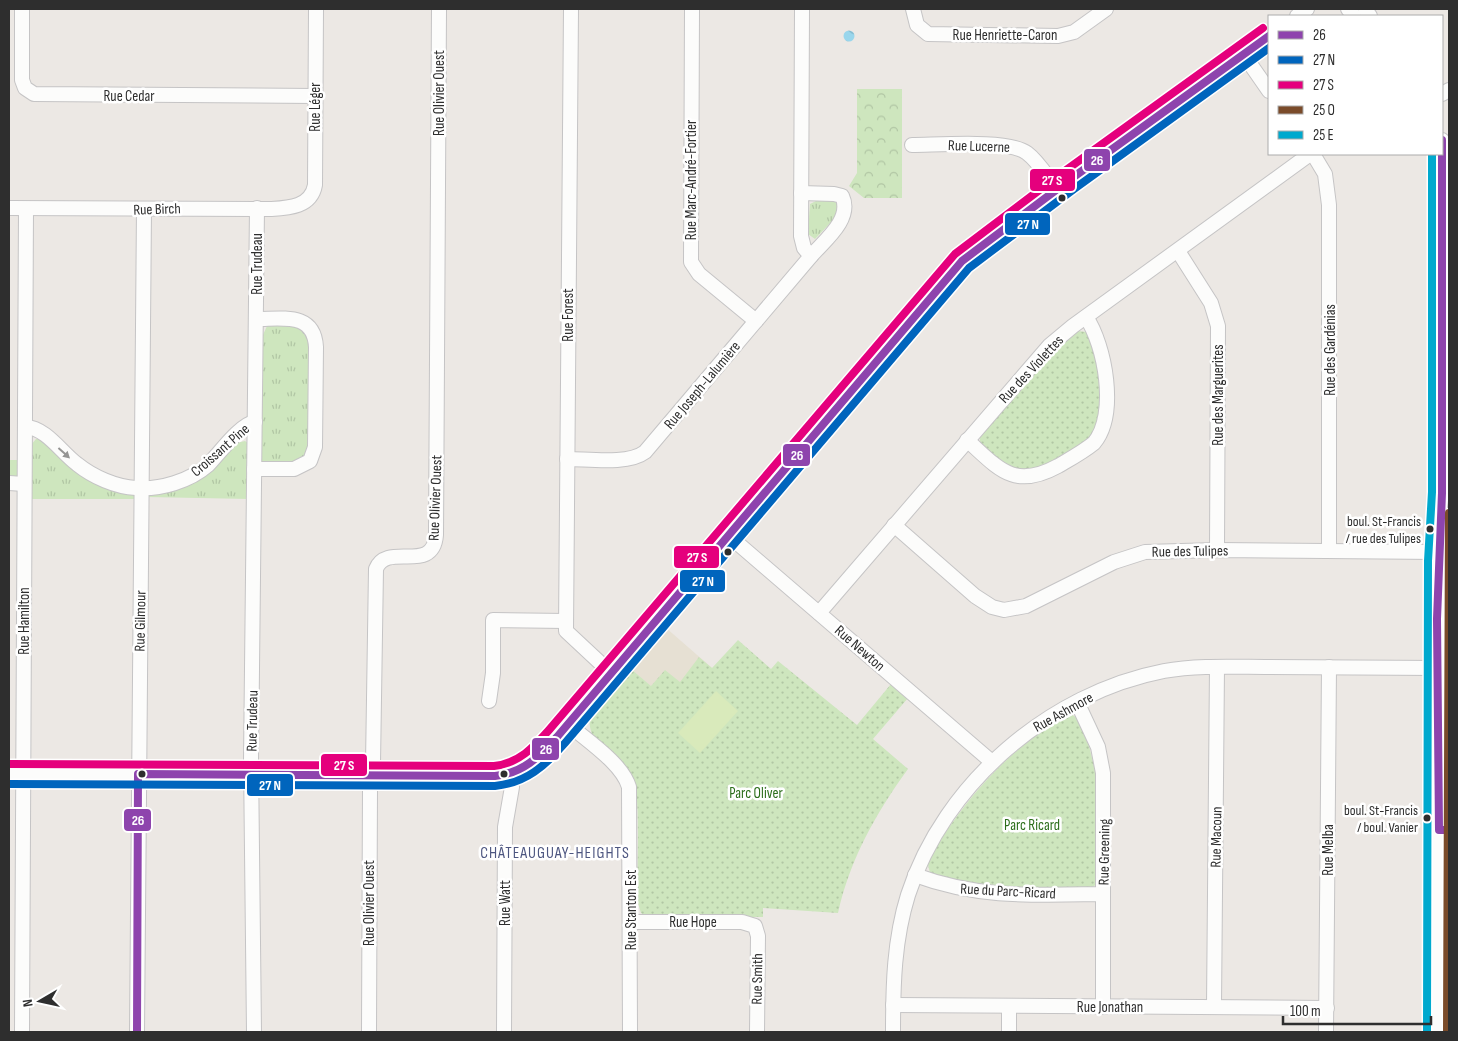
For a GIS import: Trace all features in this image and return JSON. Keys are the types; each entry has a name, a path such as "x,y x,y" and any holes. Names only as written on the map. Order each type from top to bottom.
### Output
{"street":[{"name":"Rue Cedar","path":"22,9 22,80 25,88 34,94 315,96"},
{"name":"Rue Léger","path":"305,202 312,195 315,186 316,9"},
{"name":"Rue Olivier Ouest","path":"369,1032 371,775 373,763 376,569 379,563 390,557 418,556 427,553 434,546 436,535 439,9"},
{"name":"Rue Forest","path":"571,9 566,631 569,636 611,673"},
{"name":"Rue Marc-André-Fortier","path":"692,9 690,262 699,274 756,321"},
{"path":"802,9 802,242 811,256"},
{"name":"Rue Henriette-Caron","path":"913,9 917,25 928,34 1058,36 1074,32 1106,9"},
{"path":"16,774 511,774 526,768 538,758 568,724 956,267 974,250 1268,37"},
{"path":"1244,55 1268,90"},
{"name":"Rue Lucerne","path":"912,145 993,145 1016,148 1031,156 1057,189"},
{"name":"Rue des Violettes","path":"819,613 1042,352 1086,317 1311,155"},
{"name":"Rue des Gardénias","path":"1313,155 1325,174 1329,205 1329,550"},
{"path":"1437,1032 1444,830 1439,668 1438,552 1442,493 1442,155"},
{"name":"Rue Joseph-Lalumière","path":"567,458 627,459 640,456 843,217 844,200 842,196 801,193"},
{"name":"Rue Birch","path":"9,208 26,210 144,210 288,208 305,202"},
{"name":"Rue Trudeau","path":"254,1032 252,775 258,208"},
{"name":"Rue Hamilton","path":"22,1032 16,774 26,426 26,210"},
{"name":"Rue Gilmour","path":"137,1032 144,210"},
{"name":"Rue des Marguerites","path":"1178,251 1211,303 1218,326 1217,550"},
{"path":"967,440 998,468 1013,476 1025,478 1049,471 1094,443 1099,437 1104,421 1105,370 1097,337 1086,317"},
{"path":"254,469 299,468 310,461 315,447 316,347 313,331 305,323 295,320 257,319"},
{"name":"Croissant Pine","path":"26,426 38,429 85,471 110,482 141,488 189,478 207,466 244,427 255,422"},
{"path":"9,483 24,484"},
{"name":"Rue des Tulipes","path":"894,525 974,596 992,607 1004,610 1026,606 1114,562 1135,554 1155,551 1329,550 1438,552"},
{"name":"Rue Newton","path":"728,535 992,762"},
{"path":"488,701 493,673 493,620 566,621"},
{"name":"Rue Ashmore","path":"893,1032 894,964 898,934 916,875 933,840 950,813 992,762 1034,728 1077,702 1142,676 1175,670 1217,667 1439,668"},
{"name":"Rue Macoun","path":"1214,1006 1217,667"},
{"name":"Rue Melba","path":"1326,1032 1329,667"},
{"name":"Rue Greening","path":"1077,702 1098,748 1102,764 1104,795 1104,1007"},
{"name":"Rue Stanton Est","path":"568,724 611,761 628,782 631,800 630,1032"},
{"name":"Rue Watt","path":"504,1032 505,827 512,787 511,774"},
{"name":"Rue du Parc-Ricard","path":"916,875 946,886 975,892 1103,894"},
{"name":"Rue Hope","path":"630,922 742,922 755,926"},
{"name":"Rue Smith","path":"755,926 758,936 757,1032"},
{"name":"Rue Jonathan","path":"893,1005 1327,1008"},
{"path":"1009,1007 1009,1032"}],"shaded area":[{"path":"665,627 712,668 676,708 630,668"}],"green space":[{"path":"857,89 902,89 902,198 864,198 849,186 857,173"},
{"path":"816,201 835,201 838,206 835,218 815,239 808,234 810,204"},
{"path":"273,324 301,327 310,336 310,447 308,454 292,464 263,463 261,460 262,337 267,326"},
{"path":"1077,331 1087,332 1098,358 1100,417 1092,437 1044,469 1009,470 980,443 980,434 1047,355"},
{"path":"36,439 41,439 135,495 135,499 29,499 30,446"},
{"path":"245,441 248,443 250,499 146,497 146,493 160,489 236,443"},
{"path":"9,460 20,460 18,477 9,479"},
{"name":"Parc Oliver","path":"738,640 771,669 778,661 857,725 891,684 908,698 873,739 908,769 885,802 865,837 849,874 838,913 763,908 763,917 648,917 641,913 637,900 638,824 635,789 593,737 590,727 590,716 630,668 651,686 665,670 680,682 699,657 712,668"},
{"path":"716,691 738,711 700,753 678,733"},
{"name":"Parc Ricard","path":"1071,714 1077,718 1089,746 1096,774 1096,885 1088,889 978,887 930,873 928,865 931,854 966,804 992,774 1021,747 1053,722"}],"water":[{"path":"847,31 851,31 854,36 853,40 847,41 844,38 844,34"}],"transit line":[{"path":"9,764 494,766 511,762 525,754 549,730 955,254 1062,173 1263,28"},
{"name":"26","path":"137,1032 138,774 495,776 514,771 530,763 557,737 962,261 1068,181 1268,37"},
{"path":"9,784 495,786 516,781 534,772 565,743 969,268 1074,189 1268,49"},
{"path":"1427,1032 1428,561 1432,492 1432,155"},
{"name":"26","path":"1442,155 1442,493 1437,619 1439,830 1449,830"},
{"path":"1447,1032 1449,513"}],"place":[{"name":"boul. St-Francis / rue des Tulipes","path":"1430,529"},
{"name":"boul. St-Francis / boul. Vanier","path":"1427,818"}],"district":[{"name":"CHÂTEAUGUAY-HEIGHTS","path":"555,852"}]}
